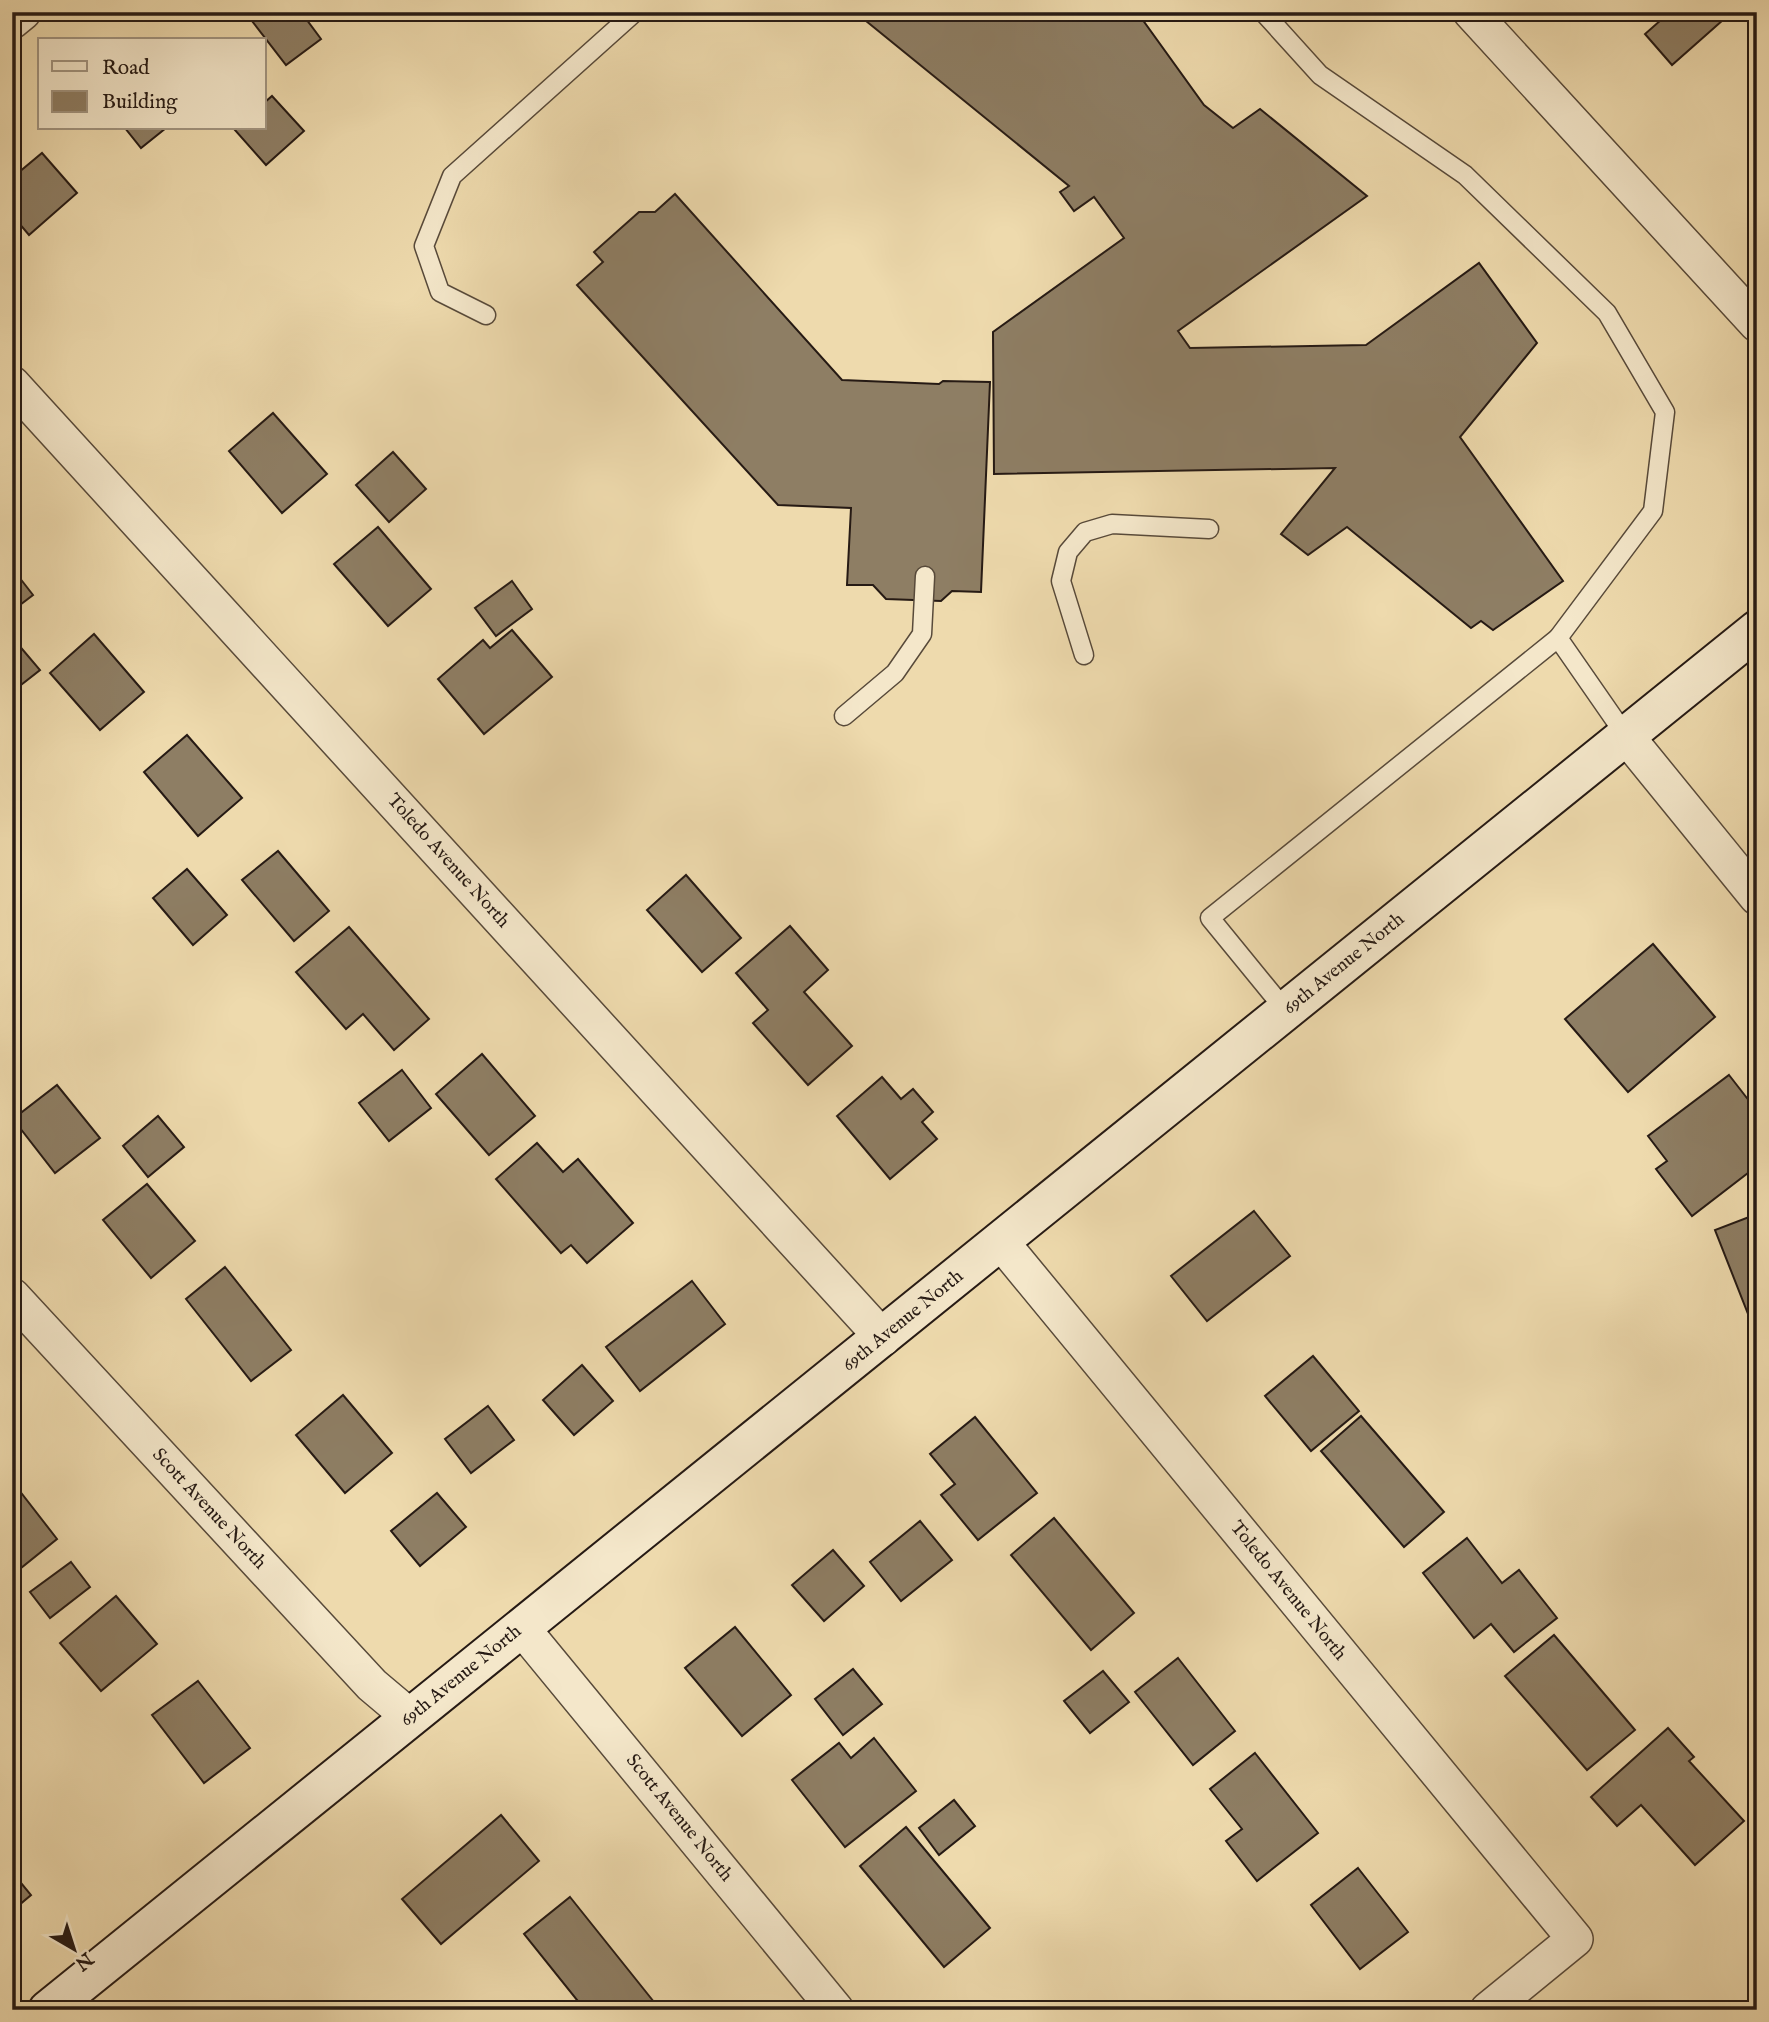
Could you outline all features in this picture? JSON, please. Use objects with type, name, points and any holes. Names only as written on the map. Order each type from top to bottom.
[{"type":"street","points":[[12,21],[23,12]]},
{"type":"street","points":[[1471,12],[1757,324]]},
{"type":"street","name":"Toledo Avenue North","points":[[12,384],[883,1338]]},
{"type":"street","name":"69th Avenue North","points":[[48,2010],[1757,630]]},
{"type":"street","points":[[1626,736],[1757,897]]},
{"type":"street","name":"Toledo Avenue North","points":[[1001,1242],[1575,1939],[1488,2010]]},
{"type":"street","name":"Scott Avenue North","points":[[12,1296],[372,1685],[410,1717]]},
{"type":"street","name":"Scott Avenue North","points":[[521,1627],[836,2010]]},
{"type":"lane","points":[[486,315],[440,292],[424,246],[452,176],[635,12]]},
{"type":"lane","points":[[1263,12],[1320,75],[1465,175],[1607,313],[1665,412],[1653,511],[1558,638],[1210,918],[1286,1011]]},
{"type":"lane","points":[[1084,655],[1061,581],[1068,552],[1085,532],[1112,524],[1209,529]]},
{"type":"lane","points":[[844,716],[895,673],[922,634],[925,576]]},
{"type":"lane","points":[[1558,638],[1626,736]]},
{"type":"building","points":[[245,12],[308,12],[304,16],[321,39],[286,65]]},
{"type":"building","points":[[855,12],[1137,12],[1204,105],[1233,128],[1260,109],[1367,196],[1178,331],[1190,348],[1366,345],[1479,263],[1537,343],[1460,437],[1563,581],[1493,630],[1481,621],[1471,628],[1347,527],[1308,555],[1281,534],[1335,468],[994,474],[993,332],[1124,238],[1094,197],[1074,211],[1060,192],[1069,186]]},
{"type":"building","points":[[1670,12],[1732,12],[1672,65],[1645,34]]},
{"type":"building","points":[[272,96],[304,131],[266,165],[235,130],[266,130],[266,101]]},
{"type":"building","points":[[127,130],[164,130],[141,148]]},
{"type":"building","points":[[42,153],[77,193],[29,235],[12,215],[12,178]]},
{"type":"building","points":[[675,194],[842,380],[939,384],[943,381],[990,382],[981,592],[952,591],[941,601],[886,599],[873,585],[847,585],[851,508],[778,505],[577,285],[603,262],[594,252],[639,212],[655,212]]},
{"type":"building","points":[[273,413],[327,474],[282,513],[229,451]]},
{"type":"building","points":[[393,452],[426,489],[389,522],[356,485]]},
{"type":"building","points":[[378,527],[431,589],[388,626],[334,564]]},
{"type":"building","points":[[12,568],[33,595],[12,611]]},
{"type":"building","points":[[512,581],[532,609],[496,636],[475,608]]},
{"type":"building","points":[[512,630],[552,677],[484,734],[438,679],[483,640],[490,648]]},
{"type":"building","points":[[94,634],[144,692],[100,730],[50,673]]},
{"type":"building","points":[[17,643],[40,670],[12,692],[12,647]]},
{"type":"building","points":[[187,735],[242,798],[198,836],[144,772]]},
{"type":"building","points":[[278,851],[329,911],[294,941],[242,880]]},
{"type":"building","points":[[187,869],[227,915],[193,945],[153,898]]},
{"type":"building","points":[[686,875],[741,938],[702,972],[647,910]]},
{"type":"building","points":[[790,926],[828,970],[804,992],[852,1046],[808,1085],[753,1023],[768,1010],[736,973]]},
{"type":"building","points":[[349,927],[429,1019],[394,1050],[363,1014],[346,1029],[296,972]]},
{"type":"building","points":[[1653,944],[1715,1017],[1628,1092],[1565,1019]]},
{"type":"building","points":[[482,1054],[535,1116],[489,1155],[436,1094]]},
{"type":"building","points":[[402,1070],[431,1108],[389,1141],[359,1103]]},
{"type":"building","points":[[1729,1075],[1757,1111],[1757,1166],[1692,1216],[1656,1169],[1667,1161],[1648,1136]]},
{"type":"building","points":[[882,1077],[901,1099],[913,1089],[933,1112],[922,1122],[937,1139],[890,1179],[837,1116]]},
{"type":"building","points":[[57,1085],[100,1138],[55,1173],[13,1119]]},
{"type":"building","points":[[158,1116],[184,1147],[148,1177],[123,1146]]},
{"type":"building","points":[[537,1143],[563,1172],[578,1159],[633,1223],[587,1263],[571,1245],[561,1253],[496,1179]]},
{"type":"building","points":[[147,1184],[195,1241],[151,1278],[103,1220]]},
{"type":"building","points":[[1254,1211],[1290,1256],[1207,1321],[1171,1276]]},
{"type":"building","points":[[1757,1214],[1757,1316],[1750,1319],[1715,1230]]},
{"type":"building","points":[[225,1267],[291,1350],[251,1381],[186,1299]]},
{"type":"building","points":[[692,1281],[725,1324],[640,1391],[606,1347]]},
{"type":"building","points":[[1313,1356],[1359,1411],[1311,1451],[1265,1396]]},
{"type":"building","points":[[582,1365],[613,1401],[574,1435],[543,1400]]},
{"type":"building","points":[[343,1395],[392,1453],[345,1493],[296,1435]]},
{"type":"building","points":[[488,1406],[514,1440],[471,1473],[445,1439]]},
{"type":"building","points":[[1361,1416],[1444,1512],[1404,1547],[1321,1451]]},
{"type":"building","points":[[975,1417],[1037,1493],[978,1540],[941,1495],[955,1484],[930,1454]]},
{"type":"building","points":[[12,1481],[57,1539],[16,1572],[12,1567]]},
{"type":"building","points":[[437,1493],[466,1527],[420,1566],[391,1531]]},
{"type":"building","points":[[1054,1518],[1134,1613],[1091,1650],[1011,1555]]},
{"type":"building","points":[[920,1521],[952,1560],[901,1601],[870,1562]]},
{"type":"building","points":[[1467,1538],[1502,1583],[1519,1570],[1557,1618],[1514,1652],[1491,1624],[1474,1638],[1423,1573]]},
{"type":"building","points":[[833,1550],[864,1586],[824,1621],[792,1585]]},
{"type":"building","points":[[71,1562],[90,1587],[50,1618],[30,1592]]},
{"type":"building","points":[[116,1596],[157,1644],[101,1691],[60,1643]]},
{"type":"building","points":[[735,1627],[791,1695],[742,1736],[685,1668]]},
{"type":"building","points":[[1554,1635],[1635,1730],[1587,1770],[1505,1676]]},
{"type":"building","points":[[1178,1658],[1235,1731],[1193,1765],[1135,1692]]},
{"type":"building","points":[[853,1669],[882,1704],[843,1735],[815,1699]]},
{"type":"building","points":[[1103,1671],[1129,1702],[1090,1733],[1064,1701]]},
{"type":"building","points":[[198,1681],[250,1748],[204,1783],[152,1715]]},
{"type":"building","points":[[1668,1728],[1694,1757],[1689,1761],[1744,1821],[1695,1865],[1641,1805],[1617,1826],[1591,1797]]},
{"type":"building","points":[[874,1738],[916,1791],[845,1847],[792,1780],[839,1743],[851,1758]]},
{"type":"building","points":[[1255,1753],[1318,1833],[1257,1881],[1226,1841],[1242,1829],[1210,1789]]},
{"type":"building","points":[[954,1800],[975,1826],[939,1855],[919,1828]]},
{"type":"building","points":[[501,1815],[539,1861],[441,1944],[402,1899]]},
{"type":"building","points":[[906,1827],[990,1928],[944,1967],[860,1866]]},
{"type":"building","points":[[1358,1868],[1408,1932],[1360,1969],[1311,1905]]},
{"type":"building","points":[[12,1872],[31,1895],[12,1911]]},
{"type":"building","points":[[570,1897],[654,2002],[644,2010],[585,2010],[524,1934]]}]
